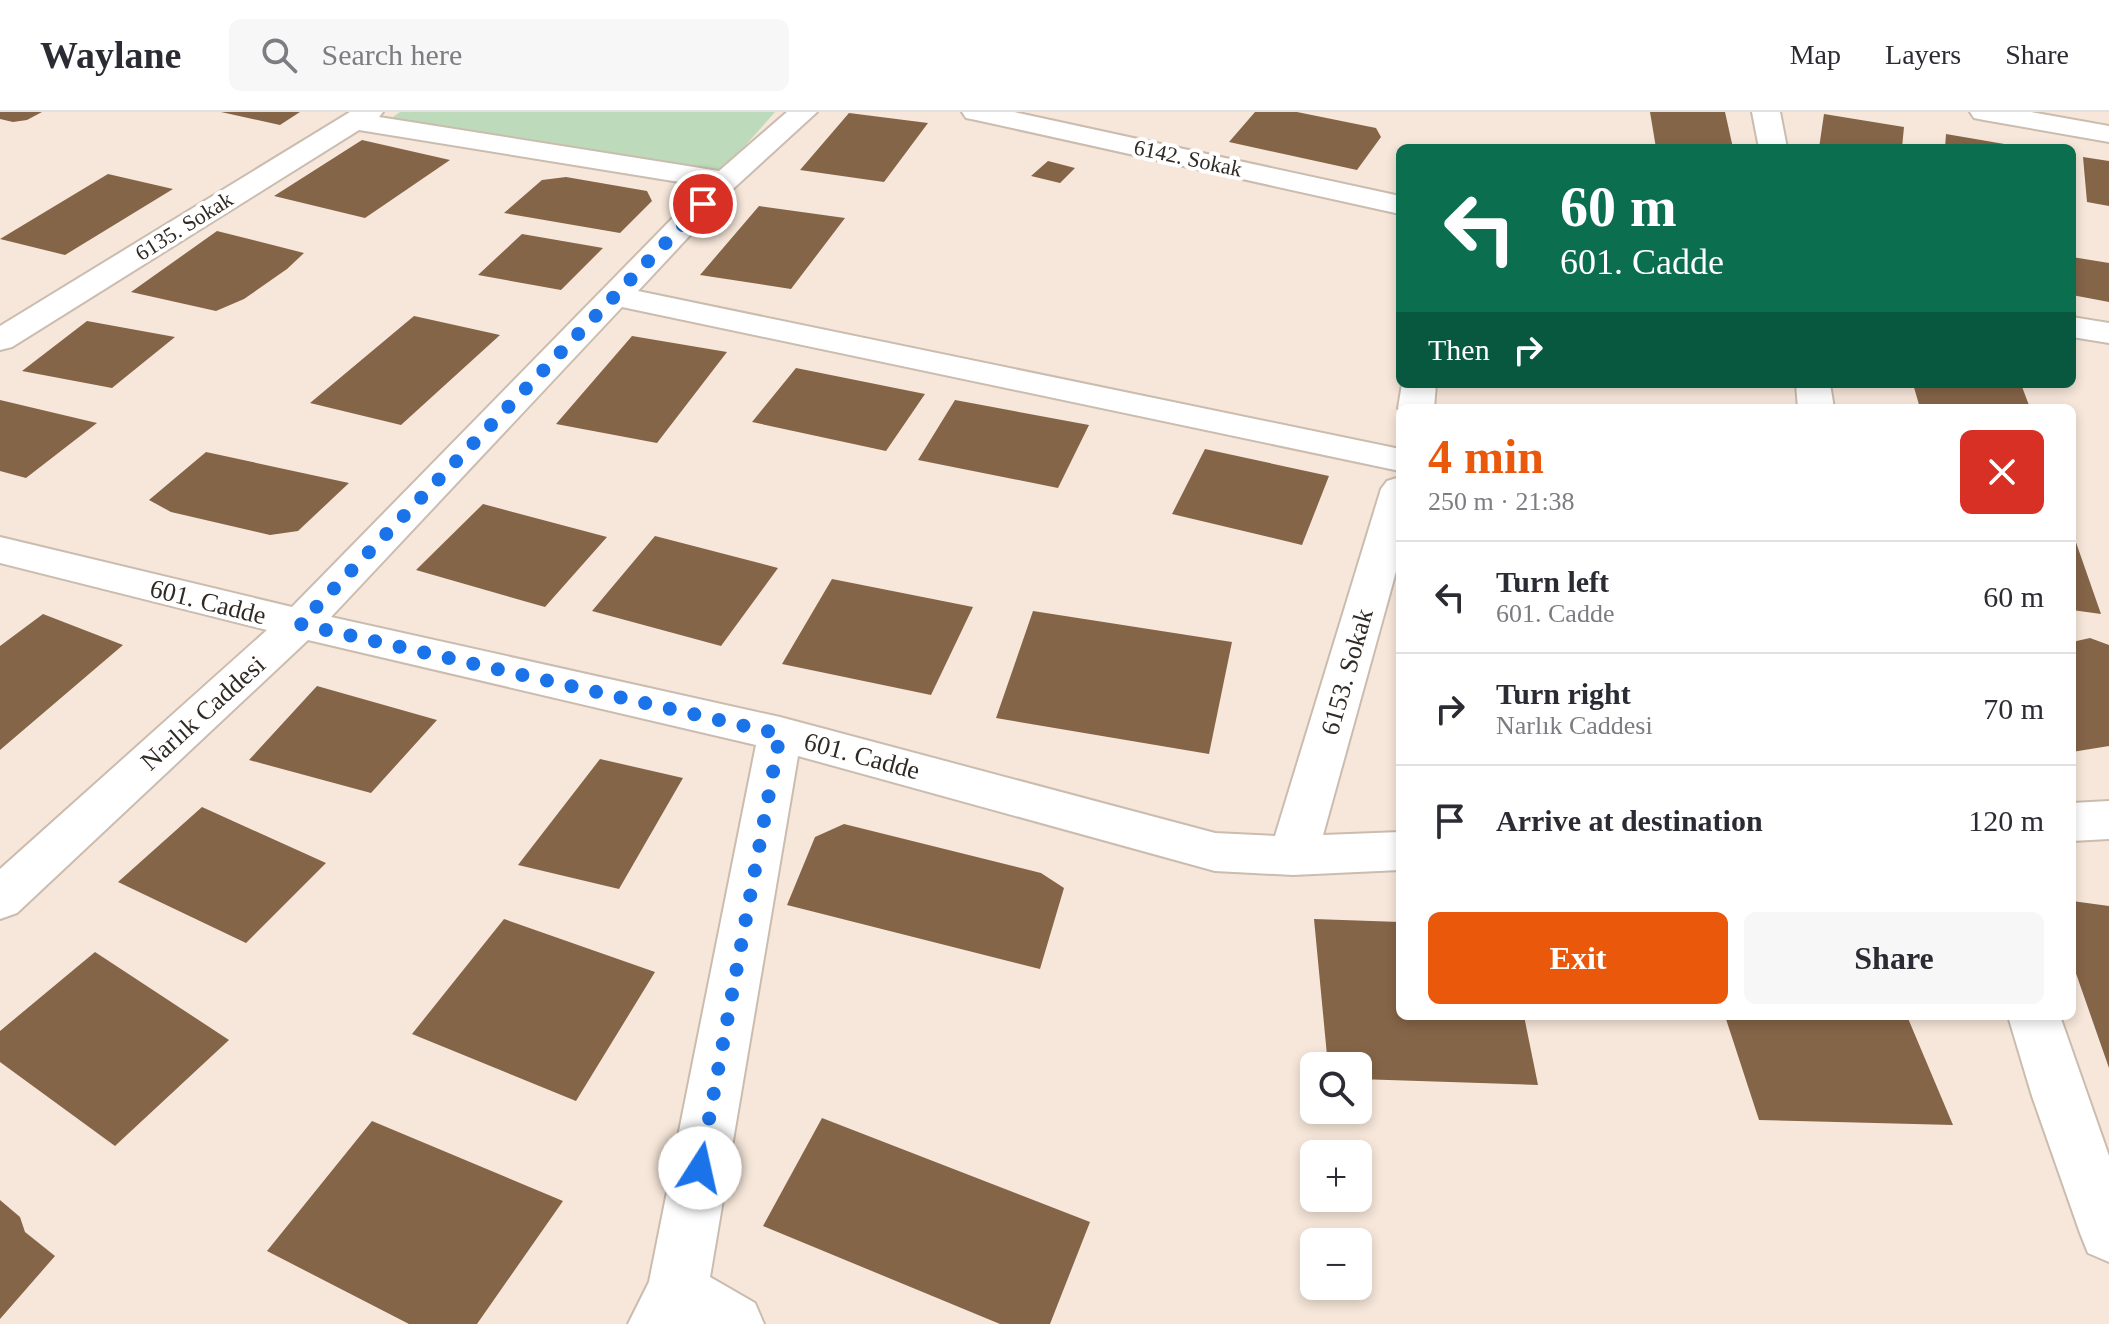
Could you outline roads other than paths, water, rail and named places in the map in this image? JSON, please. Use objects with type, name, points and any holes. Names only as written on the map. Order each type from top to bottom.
[{"type":"street","name":"Narlık Caddesi","points":[[0,899],[300,624],[725,181],[803,112]]},
{"type":"street","name":"6142. Sokak","points":[[976,112],[1396,204]]},
{"type":"street","points":[[1766,112],[1772,144]]},
{"type":"street","points":[[1984,112],[2109,134]]},
{"type":"street","points":[[361,116],[725,181]]},
{"type":"street","name":"6135. Sokak","points":[[0,340],[361,116]]},
{"type":"street","points":[[616,296],[1396,459]]},
{"type":"street","points":[[2076,328],[2109,333]]},
{"type":"street","name":"6153. Sokak","points":[[1293,856],[1396,503]]},
{"type":"street","name":"601. Cadde","points":[[0,550],[300,624],[780,734],[1215,852],[1293,856],[1396,851]]},
{"type":"street","points":[[734,1324],[668,1308],[780,734]]},
{"type":"street","points":[[2076,822],[2109,820]]},
{"type":"street","points":[[2035,1020],[2059,1096],[2109,1233]]}]
